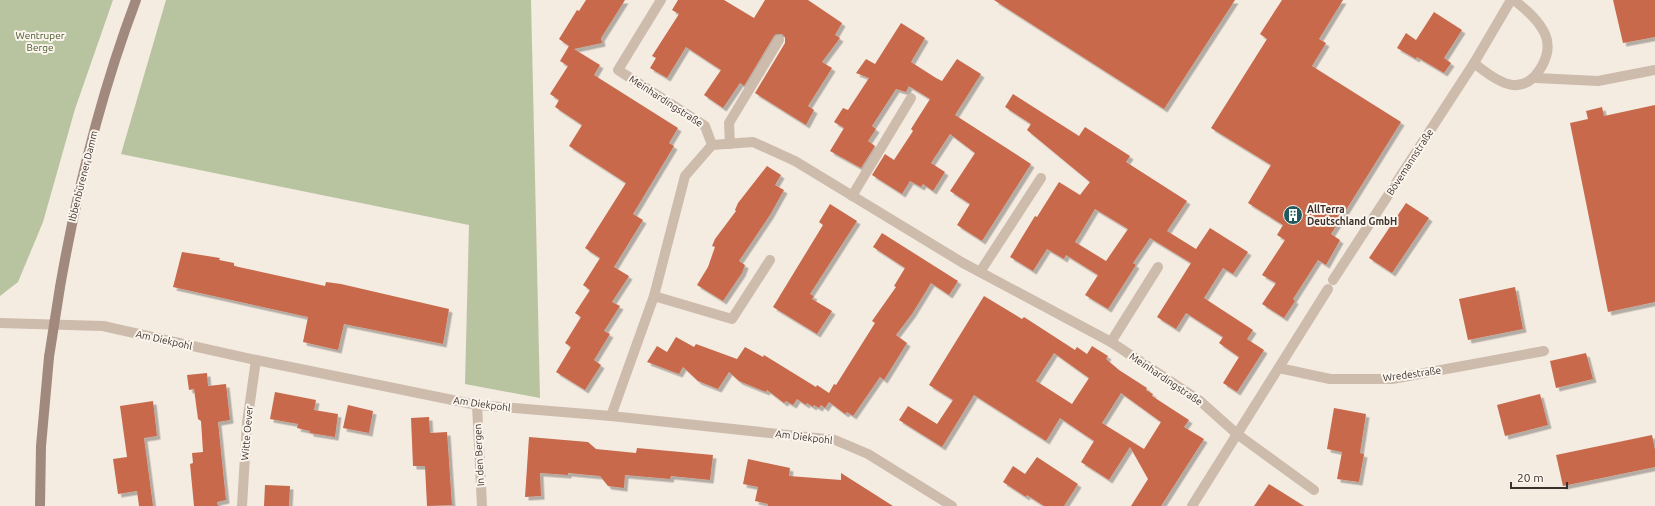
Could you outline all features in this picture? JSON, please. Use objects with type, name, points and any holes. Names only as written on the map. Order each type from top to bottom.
[{"type":"main road","name":"Ibbenbürener Damm","points":[[40,506],[41,446],[49,357],[72,217],[88,149],[116,54],[136,0]]},
{"type":"street","name":"Meinhardingstraße","points":[[661,0],[618,70],[705,126],[712,145],[753,142],[794,161],[980,272],[1111,342],[1200,401],[1237,434]]},
{"type":"street","name":"Bövemannstraße","points":[[1279,368],[1331,284],[1474,63],[1512,0],[1528,11],[1545,32],[1548,44],[1547,57],[1536,78]]},
{"type":"street","points":[[730,144],[729,123],[779,40]]},
{"type":"street","points":[[1474,63],[1500,82],[1514,86],[1526,83],[1536,78],[1598,81],[1655,70]]},
{"type":"street","points":[[852,196],[911,98]]},
{"type":"street","points":[[610,416],[654,296],[685,176],[712,145]]},
{"type":"street","points":[[980,272],[1041,178]]},
{"type":"street","points":[[654,296],[732,319],[770,260]]},
{"type":"street","points":[[1111,342],[1158,267]]},
{"type":"street","name":"Am Diekpohl","points":[[0,323],[103,326],[256,360],[477,405],[610,416],[835,440],[868,454],[936,502],[952,506]]},
{"type":"street","name":"Wredestraße","points":[[1279,368],[1330,379],[1392,379],[1544,351]]},
{"type":"street","name":"Witte Oever","points":[[242,506],[247,423],[256,360]]},
{"type":"street","points":[[1192,506],[1279,368]]},
{"type":"street","name":"In den Bergen","points":[[477,405],[482,506]]},
{"type":"street","points":[[1237,434],[1314,490]]},
{"type":"green space","name":"Wentruper Berge","points":[[0,0],[113,0],[75,109],[43,222],[18,282],[0,296]]},
{"type":"green space","points":[[166,0],[531,0],[540,398],[465,384],[469,225],[121,154]]},
{"type":"building","points":[[586,0],[625,0],[601,38],[602,43],[574,49],[600,65],[594,75],[678,128],[669,143],[674,146],[633,214],[643,220],[614,267],[629,276],[612,302],[620,306],[604,331],[610,334],[594,360],[601,365],[585,390],[556,372],[571,347],[565,343],[581,317],[575,313],[590,290],[583,285],[600,258],[585,248],[626,183],[569,146],[582,125],[555,107],[559,100],[550,94],[568,66],[560,61],[569,46],[559,39],[577,10],[579,11]]},
{"type":"building","points":[[678,0],[724,0],[754,18],[765,0],[808,0],[842,23],[835,35],[840,38],[822,62],[832,68],[808,106],[814,110],[806,125],[755,93],[785,43],[785,37],[782,34],[776,34],[774,36],[744,86],[740,83],[723,108],[704,95],[721,70],[686,47],[667,78],[650,68],[656,58],[652,56],[679,14],[672,10]]},
{"type":"building","points":[[994,0],[1235,0],[1164,109]]},
{"type":"building","points":[[1282,0],[1343,0],[1319,39],[1326,43],[1312,66],[1401,122],[1331,234],[1340,240],[1326,265],[1318,260],[1293,299],[1295,301],[1284,318],[1262,304],[1276,283],[1262,275],[1285,240],[1277,235],[1283,225],[1248,203],[1271,165],[1211,128],[1267,39],[1260,34]]},
{"type":"building","points":[[1613,0],[1655,0],[1655,37],[1623,43]]},
{"type":"building","points":[[1434,12],[1462,30],[1444,58],[1451,63],[1444,73],[1417,57],[1416,59],[1397,48],[1406,33],[1416,40]]},
{"type":"building","points":[[901,23],[925,38],[911,62],[936,78],[942,81],[957,59],[981,74],[955,115],[1031,164],[982,241],[957,225],[970,204],[950,191],[975,153],[950,134],[931,163],[945,172],[933,191],[923,184],[921,187],[910,181],[902,194],[872,175],[885,154],[894,160],[913,131],[911,129],[930,99],[909,86],[906,92],[896,89],[872,126],[876,129],[868,141],[875,146],[861,168],[830,151],[844,128],[834,122],[843,108],[848,110],[869,78],[856,73],[866,59],[875,64]]},
{"type":"building","points":[[1013,94],[1079,136],[1085,127],[1130,156],[1126,162],[1187,201],[1167,231],[1196,249],[1210,228],[1248,252],[1233,274],[1223,268],[1204,298],[1253,330],[1247,339],[1264,350],[1237,392],[1223,383],[1239,357],[1219,343],[1223,337],[1186,313],[1176,329],[1157,317],[1191,263],[1150,238],[1133,263],[1136,265],[1108,309],[1085,295],[1098,275],[1066,255],[1064,259],[1047,249],[1033,271],[1010,257],[1035,216],[1037,217],[1059,182],[1080,195],[1090,182],[1027,130],[1031,124],[1005,107]],"holes":[[[1095,209],[1128,229],[1106,261],[1075,242]]]},
{"type":"building","points":[[1655,105],[1655,302],[1608,312],[1570,123],[1588,119],[1586,111],[1602,107],[1604,116]]},
{"type":"building","points":[[767,166],[781,175],[775,185],[784,190],[770,215],[739,261],[745,265],[742,273],[723,301],[697,285],[708,267],[715,247],[712,246],[715,239],[736,211],[735,210],[738,203]]},
{"type":"building","points":[[1406,203],[1429,218],[1392,273],[1369,258]]},
{"type":"building","points":[[830,204],[857,221],[810,294],[814,296],[812,299],[832,311],[817,334],[773,307],[823,225],[819,222]]},
{"type":"building","points":[[882,233],[958,281],[949,295],[931,283],[912,314],[896,335],[907,343],[884,380],[880,377],[853,416],[847,412],[845,414],[829,402],[825,408],[821,405],[819,408],[814,405],[813,407],[807,403],[806,405],[797,399],[793,405],[786,401],[784,403],[767,390],[766,392],[739,381],[729,372],[718,389],[698,381],[683,367],[679,374],[647,362],[657,346],[667,352],[676,337],[694,347],[696,344],[737,359],[745,347],[763,357],[764,355],[816,387],[817,385],[829,393],[834,384],[836,385],[875,323],[872,321],[896,287],[894,286],[905,268],[873,247]]},
{"type":"building","points":[[182,252],[220,258],[219,260],[234,263],[234,266],[325,286],[326,282],[341,284],[449,309],[443,344],[344,324],[338,350],[303,342],[308,317],[173,287]]},
{"type":"building","points":[[1515,287],[1523,329],[1468,340],[1459,299]]},
{"type":"building","points":[[984,296],[1022,319],[1024,317],[1075,350],[1077,347],[1087,354],[1092,346],[1108,356],[1106,359],[1119,370],[1147,388],[1146,390],[1153,394],[1152,396],[1189,420],[1184,427],[1204,439],[1161,506],[1131,506],[1148,479],[1130,447],[1109,480],[1081,462],[1094,441],[1060,418],[1046,441],[974,395],[942,447],[899,420],[908,406],[937,424],[953,400],[929,385]],"holes":[[[1054,353],[1089,378],[1072,404],[1036,381]],[[1121,393],[1161,422],[1144,449],[1102,423]]]},
{"type":"building","points":[[1586,353],[1593,379],[1556,388],[1550,361]]},
{"type":"building","points":[[207,373],[208,386],[226,384],[230,420],[218,422],[226,500],[217,502],[218,506],[194,506],[190,464],[193,463],[192,453],[203,452],[201,421],[198,419],[194,389],[189,390],[187,375]]},
{"type":"building","points":[[275,392],[316,400],[314,410],[338,414],[335,437],[310,433],[310,431],[297,428],[298,424],[270,419]]},
{"type":"building","points":[[1540,394],[1548,425],[1505,436],[1497,405]]},
{"type":"building","points":[[153,401],[157,436],[144,438],[153,506],[139,506],[137,491],[118,494],[113,459],[127,457],[120,406]]},
{"type":"building","points":[[348,405],[373,411],[369,433],[343,428]]},
{"type":"building","points":[[1334,408],[1366,414],[1360,453],[1364,454],[1359,482],[1337,479],[1342,452],[1327,449]]},
{"type":"building","points":[[429,417],[430,433],[447,432],[452,505],[427,506],[425,466],[413,466],[411,418]]},
{"type":"building","points":[[1652,435],[1655,450],[1655,467],[1563,486],[1556,455]]},
{"type":"building","points":[[529,437],[588,442],[596,449],[636,453],[637,448],[713,455],[710,480],[671,476],[670,479],[625,475],[624,488],[608,486],[600,476],[568,473],[568,475],[540,473],[541,496],[525,497]]},
{"type":"building","points":[[1037,457],[1078,484],[1064,506],[1044,506],[1027,495],[1026,497],[1003,482],[1013,466],[1025,474]]},
{"type":"building","points":[[748,459],[790,468],[789,476],[841,480],[841,473],[893,506],[768,506],[768,504],[755,501],[758,487],[743,484]]},
{"type":"building","points":[[1269,484],[1304,506],[1254,506]]},
{"type":"building","points":[[265,485],[290,486],[289,506],[264,506]]},
{"type":"place","name":"AllTerra Deutschland GmbH","points":[[1293,215]]}]
